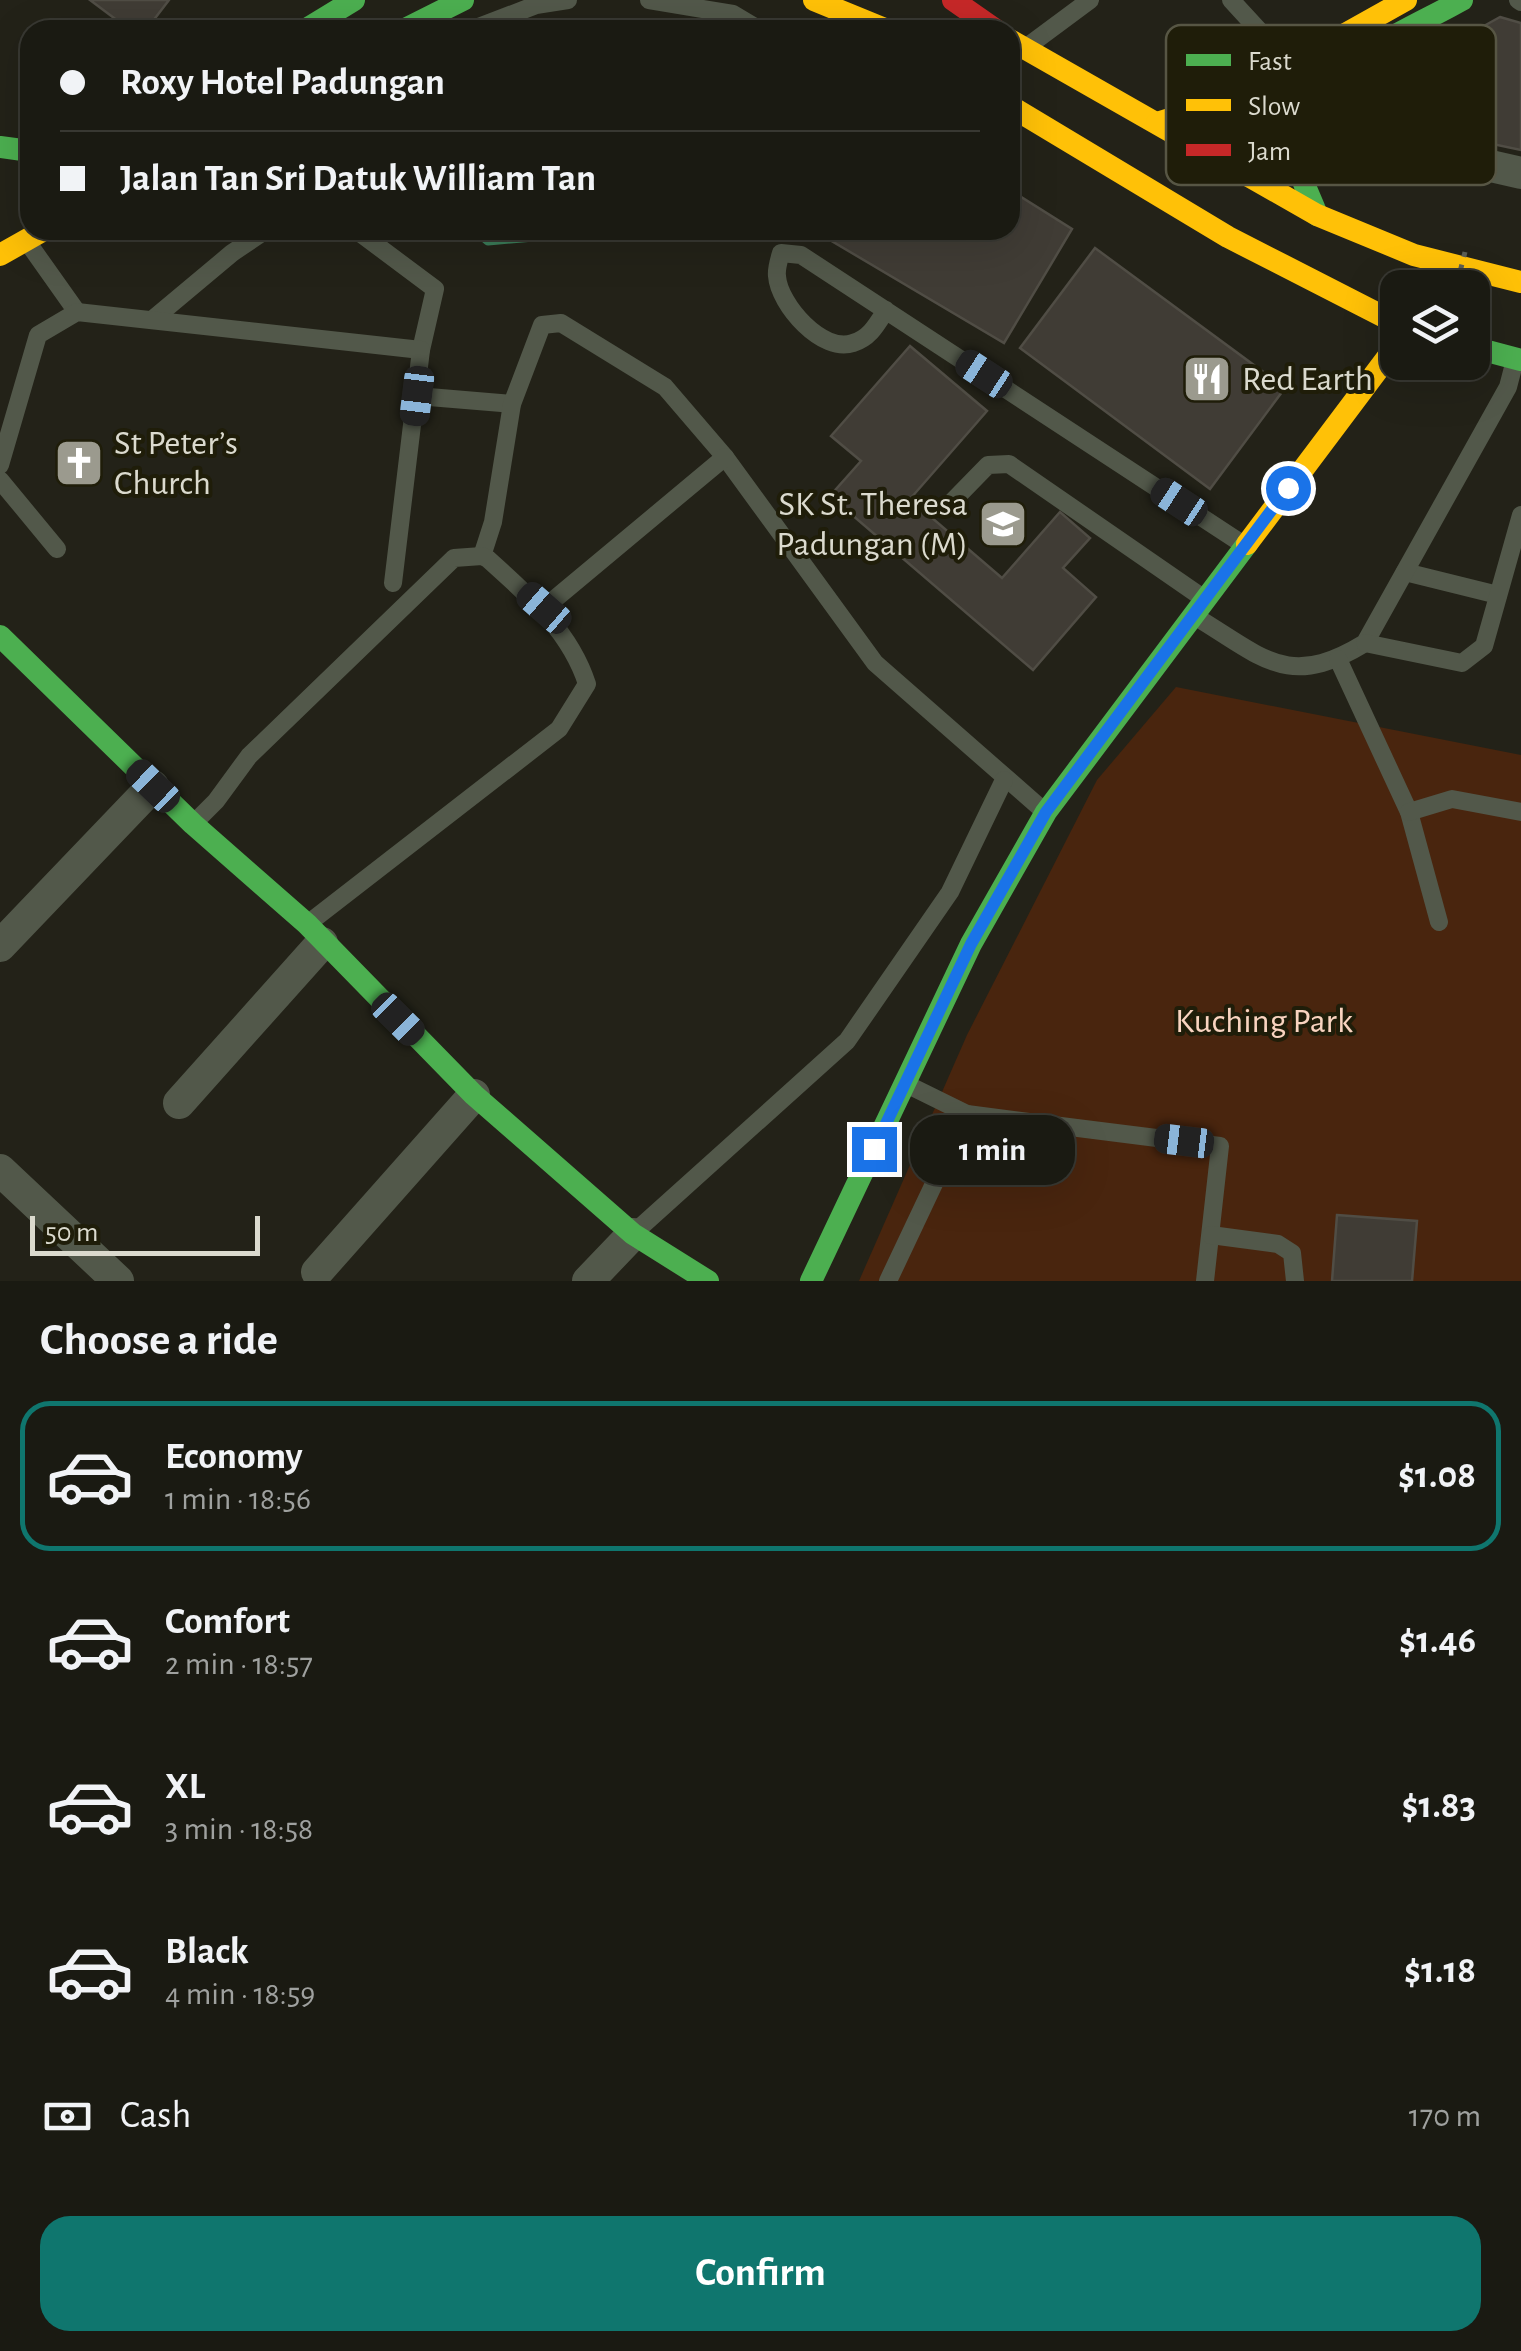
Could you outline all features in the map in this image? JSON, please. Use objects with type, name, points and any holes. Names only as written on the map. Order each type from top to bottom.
[{"type":"street","points":[[423,20],[463,0]]},
{"type":"street","points":[[814,0],[831,20]]},
{"type":"street","points":[[861,0],[880,20]]},
{"type":"street","points":[[953,0],[982,20]]},
{"type":"street","points":[[1345,25],[1406,0]]},
{"type":"street","points":[[1419,25],[1462,0]]},
{"type":"street","points":[[320,20],[346,2]]},
{"type":"street","points":[[1020,47],[1166,128]]},
{"type":"street","points":[[1020,112],[1228,237],[1380,315]]},
{"type":"street","points":[[1158,123],[1166,120]]},
{"type":"street","points":[[1496,167],[1521,173]]},
{"type":"street","points":[[1265,185],[1317,215],[1414,255],[1521,282]]},
{"type":"street","points":[[1305,185],[1317,215]]},
{"type":"street","points":[[0,254],[26,240]]},
{"type":"street","points":[[1490,352],[1518,359]]},
{"type":"street","points":[[811,1281],[971,944],[1046,812],[1380,367]]},
{"type":"street","points":[[0,636],[193,824],[314,934],[474,1095],[634,1234],[708,1281]]},
{"type":"street","points":[[0,946],[153,786]]},
{"type":"street","points":[[179,1102],[314,934]]},
{"type":"street","points":[[317,1272],[474,1095]]},
{"type":"street","points":[[0,1170],[118,1281]]},
{"type":"street","points":[[588,1281],[634,1234]]},
{"type":"lane","points":[[496,20],[536,4],[568,0]]},
{"type":"lane","points":[[649,0],[733,14],[743,20]]},
{"type":"lane","points":[[1020,43],[1090,0]]},
{"type":"lane","points":[[1231,0],[1254,25]]},
{"type":"lane","points":[[38,240],[77,312]]},
{"type":"lane","points":[[152,320],[251,240]]},
{"type":"lane","points":[[369,240],[435,289],[421,350],[393,583]]},
{"type":"lane","points":[[886,310],[871,334],[851,345],[828,343],[796,314],[776,280],[781,253],[802,255],[886,310],[1244,545]]},
{"type":"lane","points":[[0,465],[38,335],[77,312],[421,350]]},
{"type":"lane","points":[[482,556],[493,522],[512,404],[542,325],[561,322],[665,387],[725,458],[875,663],[1004,780],[1046,812]]},
{"type":"lane","points":[[948,508],[988,465],[1009,464],[1274,664],[1307,669],[1338,660],[1365,643],[1508,387],[1518,359]]},
{"type":"lane","points":[[417,396],[512,404]]},
{"type":"lane","points":[[544,608],[725,458]]},
{"type":"lane","points":[[0,480],[57,549]]},
{"type":"lane","points":[[1365,643],[1462,663],[1484,646],[1521,515]]},
{"type":"lane","points":[[193,824],[216,801],[249,756],[454,558],[482,556],[544,608],[582,667],[587,684],[580,702],[559,728],[314,934]]},
{"type":"lane","points":[[1405,572],[1498,594]]},
{"type":"lane","points":[[1338,660],[1409,812],[1439,922]]},
{"type":"lane","points":[[634,1234],[848,1041],[950,892],[1004,780]]},
{"type":"lane","points":[[1409,812],[1452,799],[1521,812]]},
{"type":"lane","points":[[905,1083],[968,1114],[1220,1146],[1206,1281]]},
{"type":"lane","points":[[888,1281],[968,1114]]},
{"type":"lane","points":[[1210,1235],[1278,1244],[1292,1253],[1295,1281]]},
{"type":"path","points":[[1460,270],[1465,252]]},
{"type":"green space","name":"Kuching Park","points":[[1176,687],[1521,755],[1521,1281],[859,1281],[967,1035],[1097,780]]},
{"type":"building","points":[[90,0],[169,0],[154,20],[117,20]]},
{"type":"building","points":[[1500,17],[1521,23],[1521,150],[1496,145],[1496,25],[1486,25]]},
{"type":"building","points":[[1020,196],[1072,229],[1004,343],[830,240],[1020,240]]},
{"type":"building","points":[[1095,248],[1285,388],[1210,489],[1020,348]]},
{"type":"building","points":[[910,346],[987,411],[910,499],[1002,578],[1060,512],[1090,538],[1063,568],[1096,597],[1033,670],[830,496],[861,461],[831,436]]},
{"type":"building","points":[[1337,1215],[1417,1221],[1412,1281],[1332,1281]]},
{"type":"waterway","points":[[487,240],[500,240]]},
{"type":"traffic: fast","points":[[321,20],[354,0]]},
{"type":"traffic: fast","points":[[423,20],[463,0]]},
{"type":"traffic: fast","points":[[1415,25],[1462,0]]},
{"type":"traffic: fast","points":[[0,147],[20,150]]},
{"type":"traffic: fast","points":[[1305,185],[1317,215]]},
{"type":"traffic: fast","points":[[1490,352],[1521,360]]},
{"type":"traffic: fast","points":[[811,1281],[971,944],[1046,812],[1247,544]]},
{"type":"traffic: fast","points":[[0,636],[193,824],[307,924],[474,1095],[633,1234],[708,1281]]},
{"type":"traffic: slow","points":[[814,0],[863,20]]},
{"type":"traffic: slow","points":[[1361,25],[1406,0]]},
{"type":"traffic: slow","points":[[1020,46],[1166,129]]},
{"type":"traffic: slow","points":[[1020,112],[1228,237],[1380,315]]},
{"type":"traffic: slow","points":[[1157,123],[1166,120]]},
{"type":"traffic: slow","points":[[1264,185],[1317,215],[1414,255],[1521,282]]},
{"type":"traffic: slow","points":[[0,255],[26,240]]},
{"type":"traffic: slow","points":[[1247,544],[1380,367]]},
{"type":"traffic: jam","points":[[953,0],[982,20]]},
{"type":"place","name":"Red Earth","points":[[1207,379]]},
{"type":"place","name":"St Peter’s Church","points":[[79,463]]},
{"type":"place","name":"SK St. Theresa Padungan (M)","points":[[1003,524]]},
{"type":"route","points":[[874,1149],[971,944],[1046,812],[1288,488]]}]
